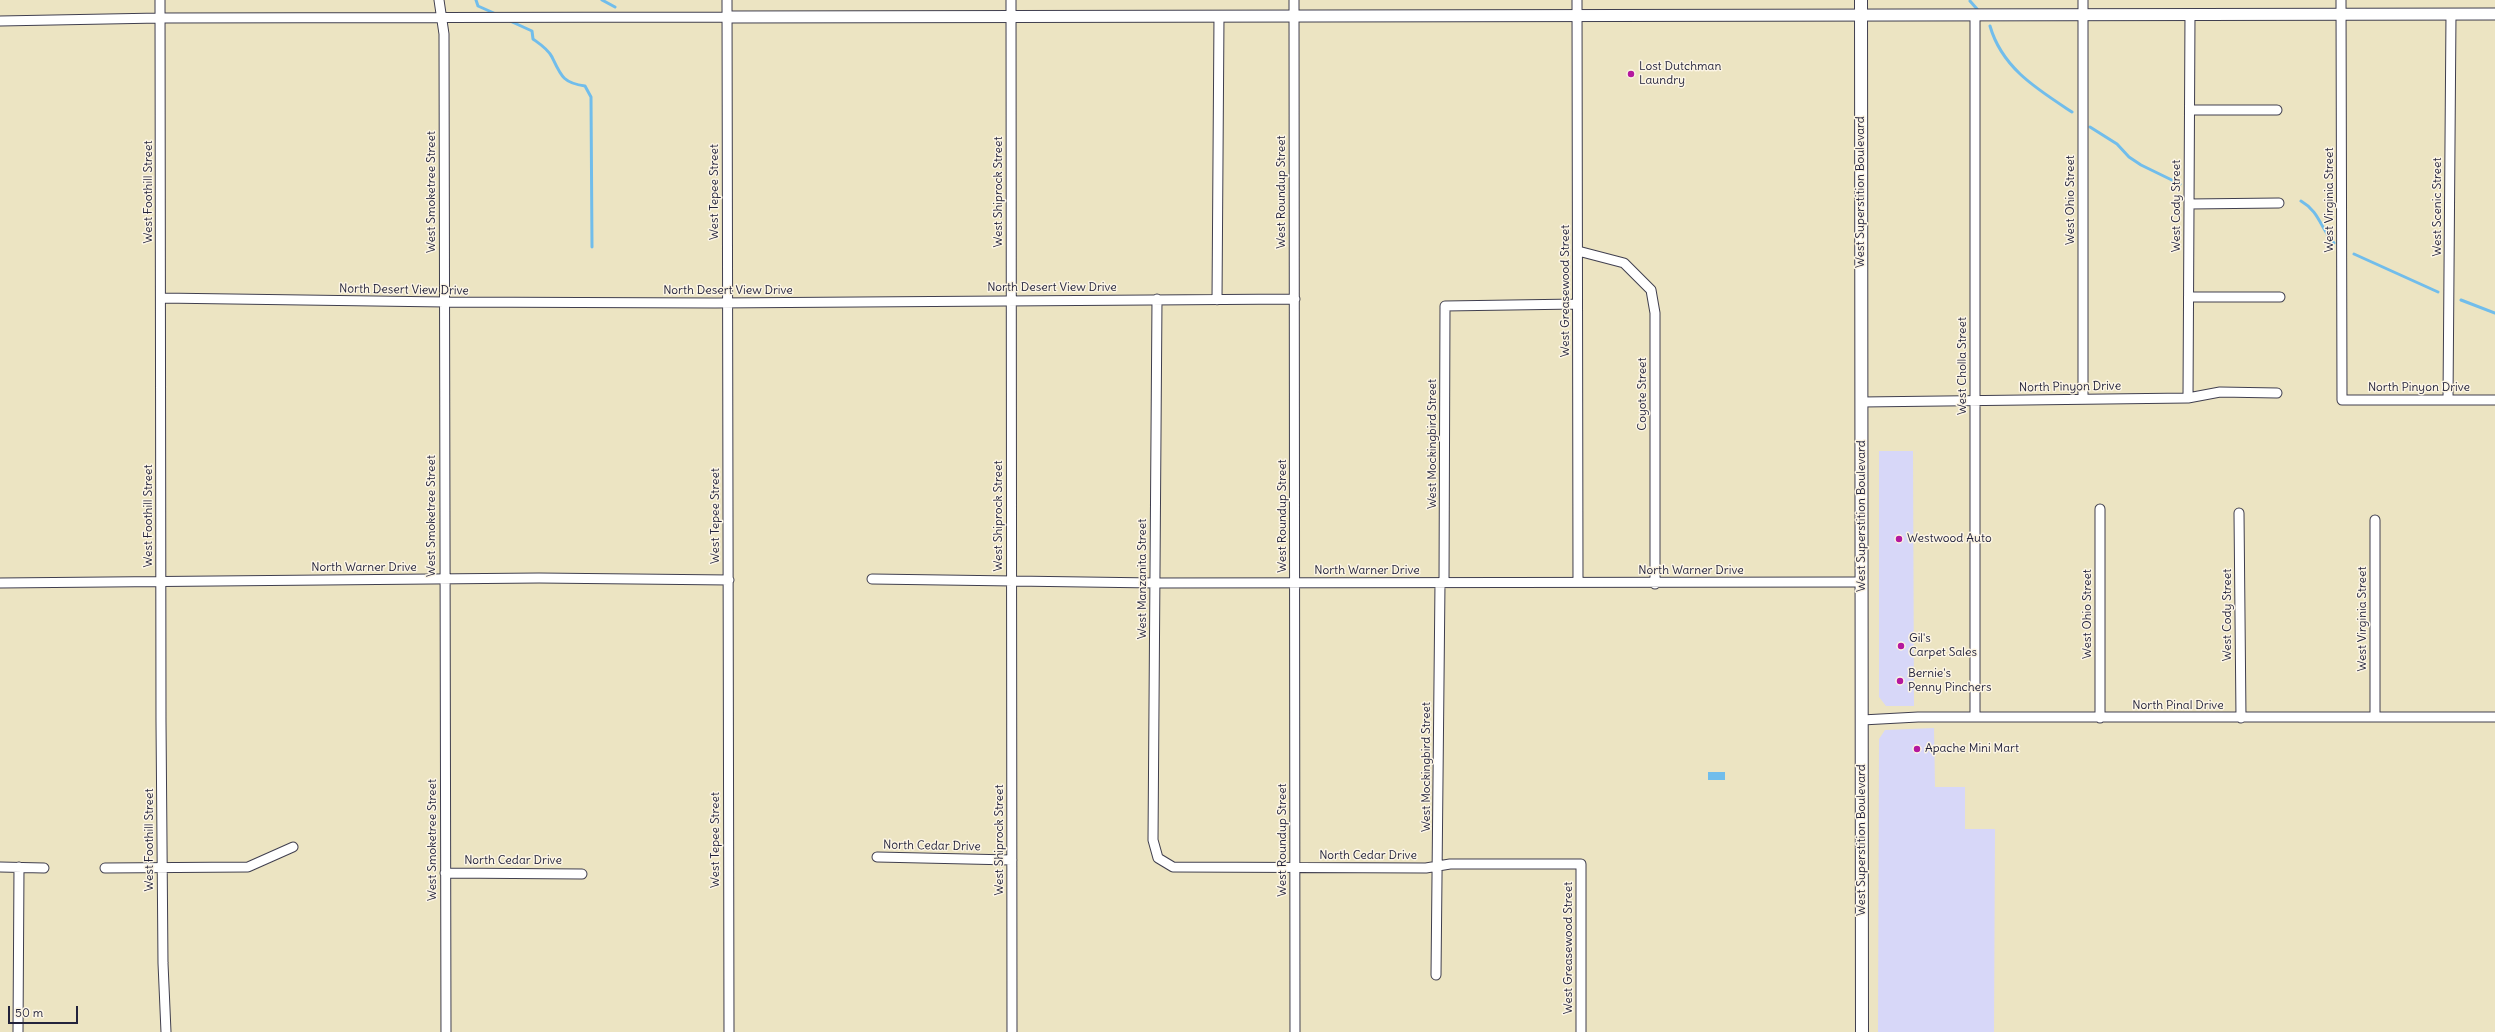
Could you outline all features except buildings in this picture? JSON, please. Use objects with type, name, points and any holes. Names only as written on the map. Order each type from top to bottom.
[{"type":"main road","name":"West Superstition Boulevard","points":[[1861,0],[1862,1032]]},
{"type":"street","name":"West Foothill Street","points":[[160,0],[162,866],[166,1032]]},
{"type":"street","name":"West Smoketree Street","points":[[439,0],[444,34],[446,1032]]},
{"type":"street","name":"West Tepee Street","points":[[726,0],[729,580],[728,1032]]},
{"type":"street","name":"West Shiprock Street","points":[[1011,0],[1010,299],[1012,1032]]},
{"type":"street","name":"West Roundup Street","points":[[1294,0],[1295,1032]]},
{"type":"street","name":"West Greasewood Street","points":[[1577,0],[1578,582]]},
{"type":"street","name":"West Ohio Street","points":[[2083,0],[2083,399]]},
{"type":"street","name":"West Virginia Street","points":[[2342,0],[2342,400]]},
{"type":"street","name":"West Cody Street","points":[[2188,398],[2190,14]]},
{"type":"street","name":"West Scenic Street","points":[[2448,400],[2451,14]]},
{"type":"street","points":[[0,21],[160,18],[441,17],[2495,14]]},
{"type":"street","name":"West Cholla Street","points":[[1975,15],[1976,717]]},
{"type":"street","points":[[1218,300],[1219,16]]},
{"type":"street","points":[[2190,110],[2277,110]]},
{"type":"street","points":[[2190,204],[2278,203]]},
{"type":"street","name":"Coyote Street","points":[[1578,251],[1624,263],[1652,290],[1655,313],[1655,584]]},
{"type":"street","points":[[2189,297],[2280,297]]},
{"type":"street","name":"North Desert View Drive","points":[[161,298],[445,302],[728,303],[1010,299],[1294,299]]},
{"type":"street","name":"West Manzanita Street","points":[[1157,300],[1153,840],[1158,858]]},
{"type":"street","name":"West Mockingbird Street","points":[[1436,975],[1445,306],[1577,304]]},
{"type":"street","name":"North Pinyon Drive","points":[[1862,402],[2188,398],[2220,392],[2277,393]]},
{"type":"street","name":"North Pinyon Drive","points":[[2342,400],[2495,400]]},
{"type":"street","name":"West Ohio Street","points":[[2100,509],[2100,718]]},
{"type":"street","name":"West Cody Street","points":[[2239,513],[2241,718]]},
{"type":"street","name":"West Virginia Street","points":[[2375,520],[2375,717]]},
{"type":"street","name":"North Warner Drive","points":[[0,583],[539,578],[729,580]]},
{"type":"street","name":"North Warner Drive","points":[[872,579],[1011,582],[1295,583],[1578,582],[1655,584],[1862,582]]},
{"type":"street","name":"North Pinal Drive","points":[[1862,720],[1976,717],[2495,717]]},
{"type":"street","points":[[105,868],[162,866],[248,867],[292,847]]},
{"type":"street","name":"North Cedar Drive","points":[[877,857],[1012,860]]},
{"type":"street","name":"North Cedar Drive","points":[[1158,858],[1173,867],[1295,868],[1581,864]]},
{"type":"street","name":"West Greasewood Street","points":[[1581,864],[1581,1032]]},
{"type":"street","points":[[18,867],[18,1032]]},
{"type":"street","points":[[0,868],[44,868]]},
{"type":"street","name":"North Cedar Drive","points":[[445,873],[582,874]]},
{"type":"shaded area","points":[[1879,451],[1913,451],[1914,706],[1886,706],[1879,697]]},
{"type":"shaded area","points":[[1934,728],[1935,787],[1965,787],[1965,829],[1995,829],[1994,1032],[1878,1032],[1879,739],[1885,730]]},
{"type":"water","points":[[1708,772],[1725,772],[1725,780],[1708,780]]},
{"type":"waterway","points":[[476,0],[478,6],[496,14]]},
{"type":"waterway","points":[[602,0],[615,7]]},
{"type":"waterway","points":[[1970,1],[1977,9]]},
{"type":"waterway","points":[[510,21],[532,31],[533,39],[544,47],[552,57],[564,78],[572,83],[585,86],[591,97],[592,247]]},
{"type":"waterway","points":[[1990,26],[2003,54],[2012,66],[2034,86],[2072,112]]},
{"type":"waterway","points":[[2090,127],[2117,144],[2129,157],[2141,165],[2180,184]]},
{"type":"waterway","points":[[2301,201],[2316,215],[2334,243]]},
{"type":"waterway","points":[[2354,254],[2438,292]]},
{"type":"waterway","points":[[2461,300],[2495,313]]},
{"type":"place","name":"Lost Dutchman Laundry","points":[[1631,74]]},
{"type":"place","name":"Westwood Auto","points":[[1899,539]]},
{"type":"place","name":"Gil's Carpet Sales","points":[[1901,646]]},
{"type":"place","name":"Bernie's Penny Pinchers","points":[[1900,681]]},
{"type":"place","name":"Apache Mini Mart","points":[[1917,749]]}]
